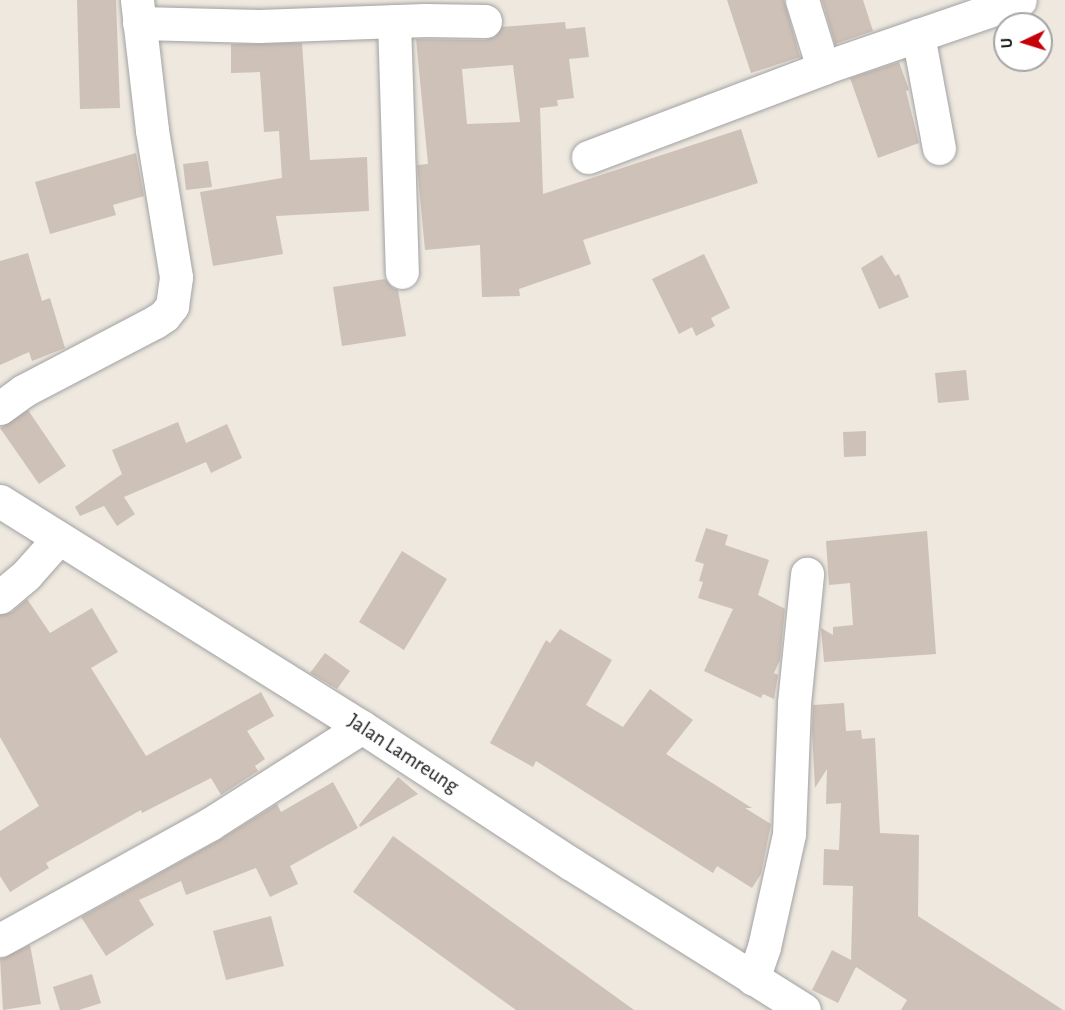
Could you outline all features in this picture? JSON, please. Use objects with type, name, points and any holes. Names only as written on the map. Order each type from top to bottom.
[{"type":"street","points":[[802,0],[823,68]]},
{"type":"street","points":[[588,157],[823,68],[918,35],[947,12],[1020,0]]},
{"type":"street","points":[[0,408],[22,391],[155,322],[172,306],[176,277],[138,12],[339,12],[414,14],[485,21]]},
{"type":"street","points":[[402,272],[414,14]]},
{"type":"street","points":[[918,35],[939,148]]},
{"type":"street","name":"Jalan Lamreung","points":[[0,501],[362,727],[758,992],[804,1010]]},
{"type":"street","points":[[0,597],[27,574],[59,538]]},
{"type":"street","points":[[758,992],[764,947],[789,834],[794,703],[807,574]]},
{"type":"street","points":[[0,940],[210,824],[362,727]]},
{"type":"building","points":[[77,0],[116,0],[120,108],[80,109]]},
{"type":"building","points":[[727,0],[784,0],[800,57],[751,73]]},
{"type":"building","points":[[822,0],[863,0],[873,31],[835,44]]},
{"type":"building","points":[[565,22],[566,29],[585,27],[589,57],[569,59],[574,98],[557,100],[558,106],[540,108],[543,194],[741,129],[758,183],[583,240],[591,264],[519,289],[520,296],[482,297],[480,245],[425,250],[417,165],[428,164],[416,39],[485,40],[495,37],[502,27]],"holes":[[[513,65],[520,122],[467,124],[462,69]]]},
{"type":"building","points":[[302,43],[310,160],[367,157],[369,211],[276,216],[283,254],[213,266],[200,192],[282,178],[279,131],[264,132],[260,72],[231,73],[231,44]]},
{"type":"building","points":[[899,62],[909,90],[906,91],[919,143],[878,158],[850,78]]},
{"type":"building","points":[[136,153],[144,196],[113,205],[116,215],[50,234],[35,182]]},
{"type":"building","points":[[208,161],[212,187],[186,190],[183,164]]},
{"type":"building","points":[[28,253],[42,301],[50,298],[65,348],[32,361],[29,352],[0,365],[0,261]]},
{"type":"building","points":[[704,254],[730,308],[711,318],[715,326],[696,336],[692,327],[679,334],[652,279]]},
{"type":"building","points":[[882,255],[895,276],[899,274],[909,297],[879,309],[861,268]]},
{"type":"building","points":[[385,279],[398,290],[406,336],[342,346],[333,287]]},
{"type":"building","points":[[966,370],[969,400],[938,403],[935,373]]},
{"type":"building","points":[[28,410],[66,466],[39,484],[0,428]]},
{"type":"building","points":[[178,422],[186,443],[227,424],[242,458],[211,473],[206,462],[124,497],[135,514],[117,526],[104,506],[80,516],[75,507],[122,474],[112,450]]},
{"type":"building","points":[[866,431],[866,456],[844,457],[843,432]]},
{"type":"building","points":[[706,528],[728,535],[725,545],[769,560],[758,595],[785,609],[780,660],[774,673],[778,675],[774,699],[763,694],[761,698],[704,671],[733,609],[698,598],[703,582],[699,581],[704,564],[695,561]]},
{"type":"building","points":[[927,531],[936,654],[824,662],[821,628],[833,635],[833,627],[853,625],[850,583],[829,585],[826,541]]},
{"type":"building","points":[[402,551],[447,579],[404,650],[359,622]]},
{"type":"building","points":[[27,599],[50,633],[92,608],[118,652],[91,668],[146,756],[261,692],[274,716],[247,731],[265,759],[255,766],[258,771],[221,795],[211,778],[142,813],[141,810],[46,863],[49,868],[10,892],[0,876],[0,831],[39,806],[0,737],[0,615],[12,612]]},
{"type":"building","points":[[560,629],[612,660],[586,705],[623,727],[650,689],[693,720],[666,754],[752,808],[745,808],[771,824],[761,874],[752,888],[717,866],[713,873],[536,761],[533,767],[490,743],[546,640],[550,643]]},
{"type":"building","points":[[325,653],[350,671],[337,689],[310,673]]},
{"type":"building","points":[[844,703],[846,731],[861,730],[862,739],[875,738],[880,833],[919,835],[918,916],[1063,1010],[901,1010],[907,1000],[856,967],[838,1003],[812,990],[832,950],[851,960],[853,886],[823,885],[824,849],[839,850],[841,803],[826,804],[827,769],[815,788],[812,730],[813,705]]},
{"type":"building","points":[[398,777],[418,794],[360,827],[359,825]]},
{"type":"building","points":[[333,782],[358,828],[290,866],[298,884],[270,897],[256,868],[186,895],[181,881],[139,900],[154,925],[106,956],[81,917],[219,840],[277,804],[281,812]]},
{"type":"building","points":[[393,836],[634,1010],[516,1010],[353,892]]},
{"type":"building","points":[[271,916],[284,966],[226,980],[213,931]]},
{"type":"building","points":[[30,945],[41,1004],[3,1010],[0,959]]},
{"type":"building","points":[[92,974],[101,1003],[79,1010],[60,1010],[53,987]]}]
